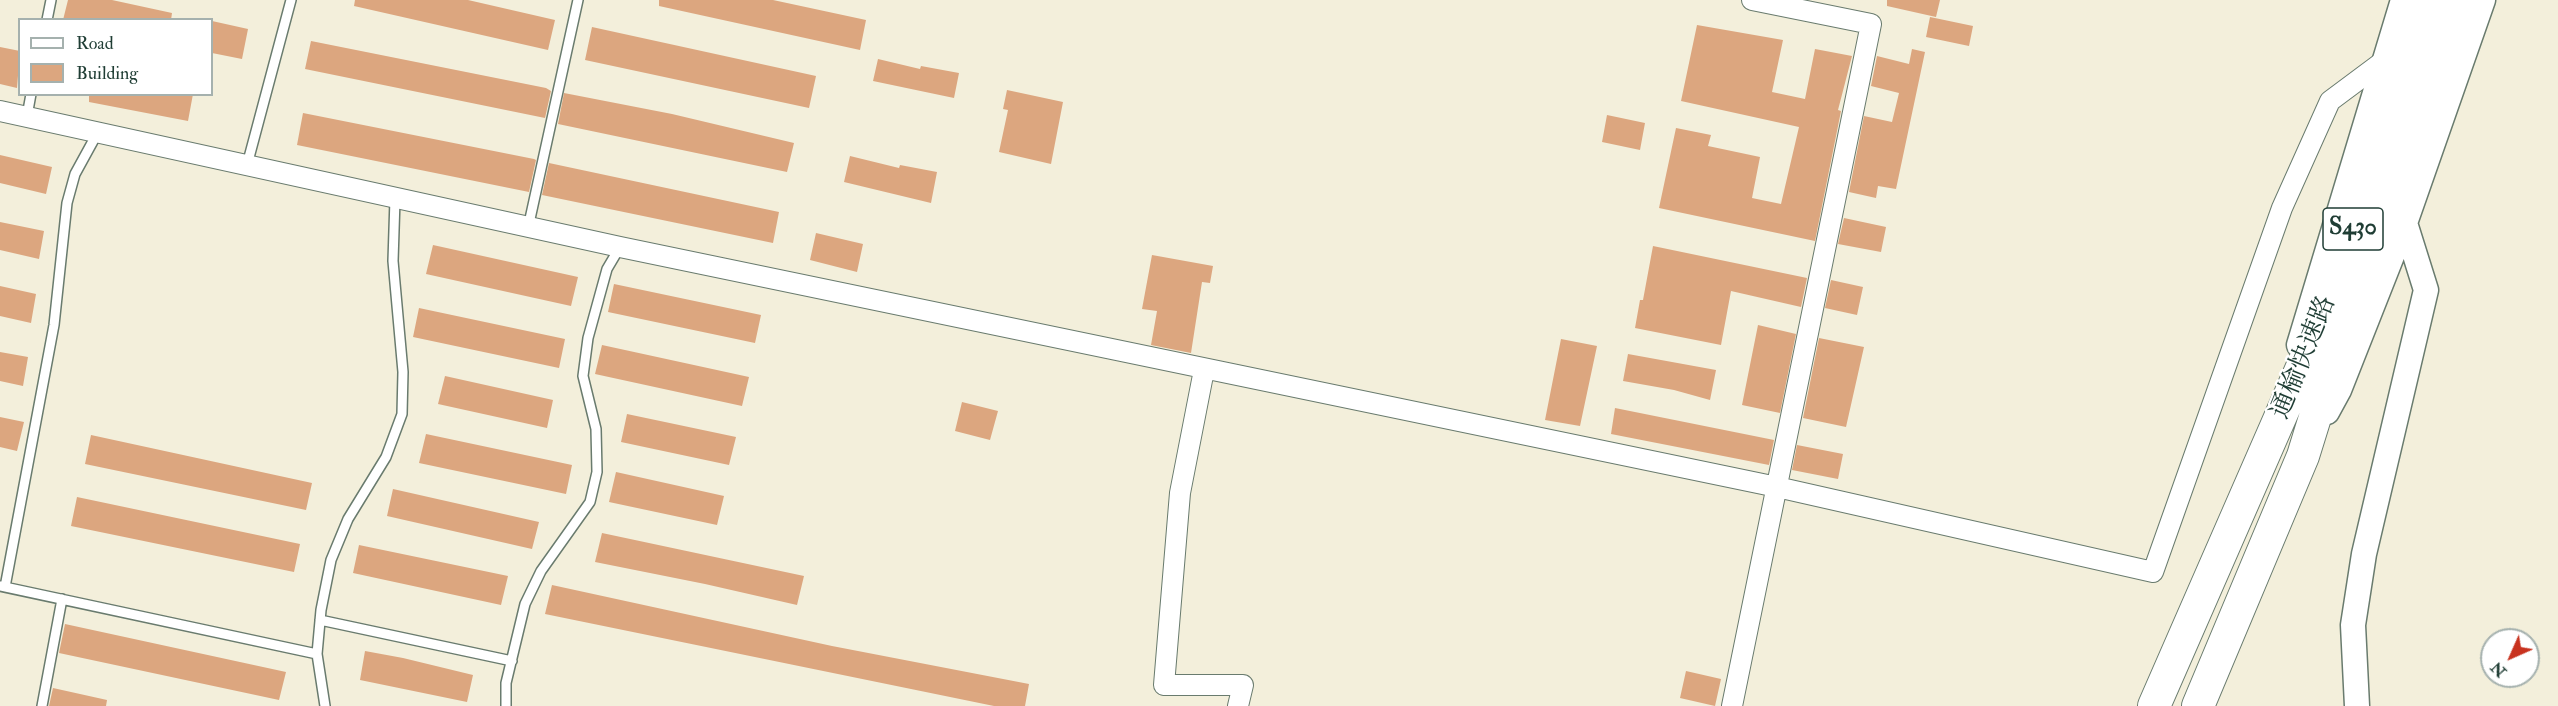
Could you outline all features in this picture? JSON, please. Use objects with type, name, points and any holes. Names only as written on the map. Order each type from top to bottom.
[{"type":"highway","name":"通榆快速路","points":[[2154,706],[2324,317],[2428,0]]},
{"type":"highway","name":"通榆快速路","points":[[2198,706],[2303,456],[2343,327],[2457,0]]},
{"type":"street","points":[[1732,706],[1871,24],[1752,0]]},
{"type":"street","points":[[2266,454],[2403,0]]},
{"type":"street","points":[[2303,456],[2339,390],[2405,223],[2483,0]]},
{"type":"street","points":[[0,111],[528,228],[1778,487],[2153,572],[2282,208],[2330,100],[2385,60]]},
{"type":"street","points":[[2357,706],[2353,625],[2364,554],[2426,290],[2405,223]]},
{"type":"street","points":[[1204,369],[1180,493],[1164,685],[1243,685],[1238,706]]},
{"type":"lane","points":[[47,18],[51,0]]},
{"type":"lane","points":[[247,165],[291,0]]},
{"type":"lane","points":[[528,228],[578,0]]},
{"type":"lane","points":[[27,116],[31,96]]},
{"type":"lane","points":[[98,132],[75,174],[67,203],[54,325],[2,586],[317,654]]},
{"type":"lane","points":[[325,706],[317,654],[320,620],[331,560],[348,519],[386,457],[402,414],[403,372],[393,261],[395,198]]},
{"type":"lane","points":[[506,706],[506,683],[525,604],[541,571],[590,502],[597,472],[596,429],[583,376],[588,338],[607,269],[620,247]]},
{"type":"lane","points":[[42,706],[62,599]]},
{"type":"lane","points":[[320,620],[512,661]]},
{"type":"building","points":[[68,0],[112,0],[172,13],[171,18],[64,18]]},
{"type":"building","points":[[355,0],[468,0],[555,20],[548,50],[354,6]]},
{"type":"building","points":[[659,0],[773,0],[866,20],[860,50],[659,6]]},
{"type":"building","points":[[1887,0],[1940,0],[1936,17],[1887,6]]},
{"type":"building","points":[[1930,17],[1973,26],[1969,46],[1926,37]]},
{"type":"building","points":[[213,21],[248,29],[242,59],[213,53]]},
{"type":"building","points":[[1697,25],[1783,40],[1772,92],[1805,99],[1815,49],[1852,56],[1838,110],[1841,111],[1815,241],[1659,208],[1676,128],[1711,135],[1708,146],[1760,157],[1752,198],[1781,204],[1799,127],[1681,101]]},
{"type":"building","points":[[592,27],[816,76],[809,108],[585,60]]},
{"type":"building","points":[[311,41],[546,88],[551,91],[545,118],[305,69]]},
{"type":"building","points":[[0,47],[18,51],[17,88],[0,84]]},
{"type":"building","points":[[1912,49],[1925,52],[1896,189],[1878,186],[1876,198],[1849,192],[1864,116],[1892,122],[1899,93],[1871,86],[1877,56],[1909,64]]},
{"type":"building","points":[[878,59],[920,69],[921,66],[959,73],[954,98],[873,81]]},
{"type":"building","points":[[1007,90],[1063,102],[1051,164],[999,152],[1008,110],[1003,109]]},
{"type":"building","points":[[564,93],[672,114],[794,143],[787,172],[558,124]]},
{"type":"building","points":[[89,96],[193,96],[188,121],[89,102]]},
{"type":"building","points":[[303,113],[534,159],[536,160],[529,192],[297,145]]},
{"type":"building","points":[[1607,115],[1645,123],[1640,150],[1602,142]]},
{"type":"building","points":[[0,155],[52,167],[46,194],[0,183]]},
{"type":"building","points":[[850,156],[899,168],[900,165],[937,172],[931,203],[844,182]]},
{"type":"building","points":[[549,163],[779,212],[773,243],[542,195]]},
{"type":"building","points":[[1844,218],[1886,227],[1881,252],[1838,244]]},
{"type":"building","points":[[0,222],[44,231],[39,259],[0,250]]},
{"type":"building","points":[[816,233],[863,244],[857,272],[810,260]]},
{"type":"building","points":[[433,245],[578,277],[571,306],[426,274]]},
{"type":"building","points":[[1653,246],[1807,278],[1801,307],[1731,291],[1721,345],[1635,328],[1640,300],[1643,300]]},
{"type":"building","points":[[1152,255],[1213,266],[1210,283],[1202,282],[1191,353],[1151,345],[1157,311],[1142,309]]},
{"type":"building","points":[[1831,280],[1863,287],[1857,315],[1825,308]]},
{"type":"building","points":[[614,284],[761,315],[755,343],[608,312]]},
{"type":"building","points":[[0,286],[36,294],[31,323],[0,316]]},
{"type":"building","points":[[419,308],[565,339],[559,368],[413,337]]},
{"type":"building","points":[[1758,325],[1796,334],[1780,413],[1742,405]]},
{"type":"building","points":[[1819,338],[1864,347],[1846,427],[1803,418]]},
{"type":"building","points":[[1561,339],[1597,346],[1580,426],[1545,420]]},
{"type":"building","points":[[602,345],[749,377],[742,406],[595,374]]},
{"type":"building","points":[[0,352],[28,357],[23,386],[0,381]]},
{"type":"building","points":[[1628,354],[1716,370],[1710,400],[1674,390],[1623,381]]},
{"type":"building","points":[[445,376],[553,400],[547,428],[438,404]]},
{"type":"building","points":[[962,402],[998,411],[990,440],[955,431]]},
{"type":"building","points":[[1615,408],[1774,440],[1769,465],[1611,434]]},
{"type":"building","points":[[627,414],[736,437],[729,465],[621,442]]},
{"type":"building","points":[[0,417],[24,422],[17,451],[0,447]]},
{"type":"building","points":[[426,434],[572,465],[566,494],[419,463]]},
{"type":"building","points":[[91,435],[312,483],[306,510],[85,464]]},
{"type":"building","points":[[1797,445],[1843,454],[1838,479],[1792,470]]},
{"type":"building","points":[[616,472],[724,496],[717,525],[609,502]]},
{"type":"building","points":[[393,489],[539,522],[532,549],[387,516]]},
{"type":"building","points":[[77,497],[300,544],[294,572],[71,526]]},
{"type":"building","points":[[602,533],[804,576],[797,605],[595,562]]},
{"type":"building","points":[[359,545],[508,576],[501,605],[353,573]]},
{"type":"building","points":[[552,585],[832,646],[1029,684],[1025,706],[994,706],[545,614]]},
{"type":"building","points":[[65,624],[286,672],[279,700],[59,653]]},
{"type":"building","points":[[365,651],[473,675],[467,702],[360,680]]},
{"type":"building","points":[[1686,671],[1721,679],[1715,706],[1680,698]]},
{"type":"building","points":[[53,688],[107,700],[106,706],[49,706]]}]
